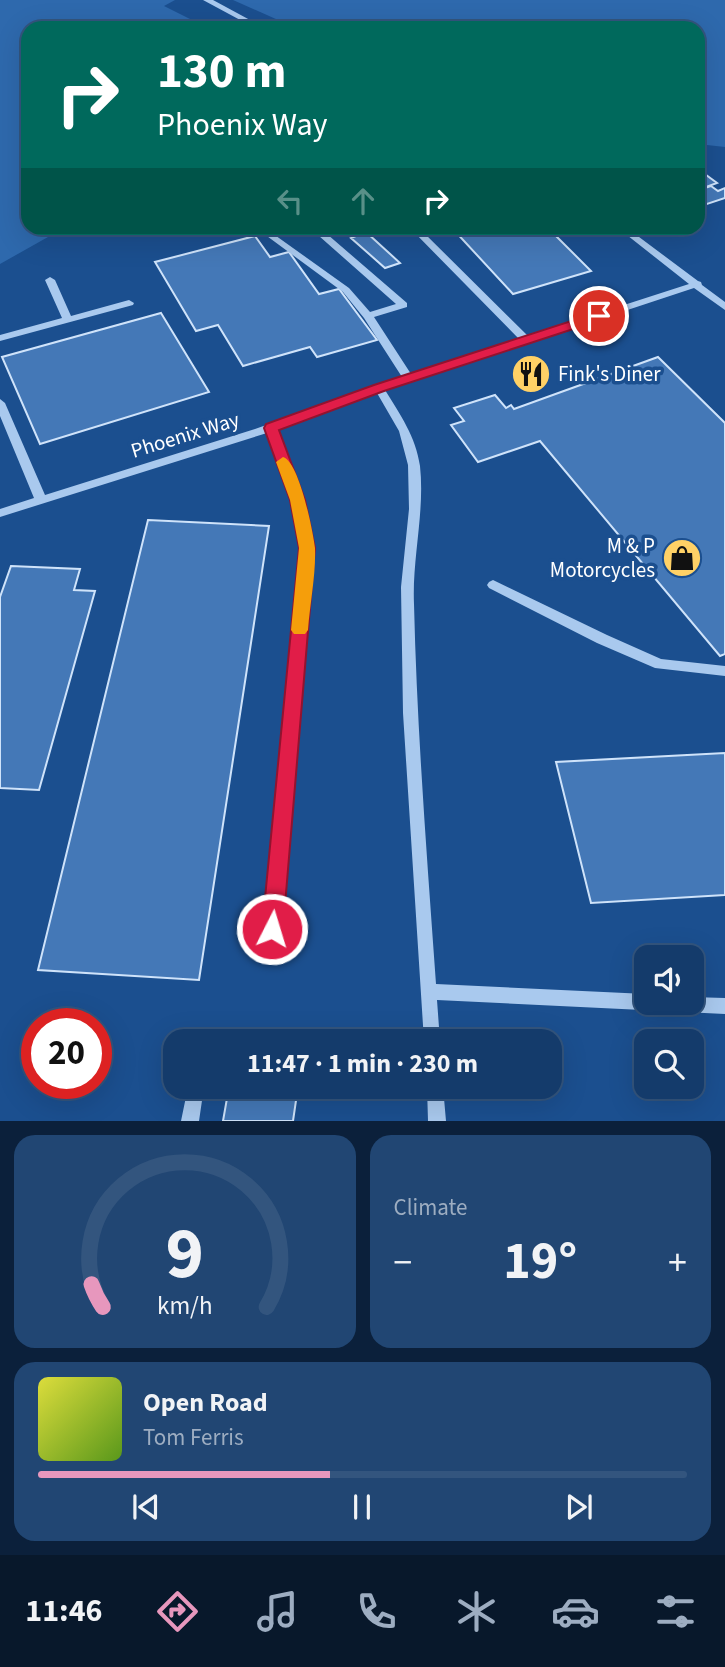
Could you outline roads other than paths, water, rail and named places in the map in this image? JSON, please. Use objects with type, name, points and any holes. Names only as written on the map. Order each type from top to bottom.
[{"type":"street","points":[[206,0],[247,21]]},
{"type":"street","points":[[270,235],[346,290],[368,316],[408,378]]},
{"type":"street","points":[[323,235],[403,304],[368,316]]},
{"type":"street","points":[[421,235],[526,340]]},
{"type":"street","points":[[632,235],[725,307]]},
{"type":"street","points":[[50,280],[67,320]]},
{"type":"street","name":"Phoenix Way","points":[[0,513],[271,428],[408,378],[698,284]]},
{"type":"street","points":[[0,338],[129,303]]},
{"type":"street","points":[[379,388],[405,431],[414,465],[415,509],[407,587],[410,713],[431,1029]]},
{"type":"street","points":[[0,403],[41,500]]},
{"type":"street","points":[[270,957],[307,548],[297,500],[271,428]]},
{"type":"street","points":[[493,585],[660,664],[725,671]]},
{"type":"street","points":[[429,992],[634,1002]]},
{"type":"street","points":[[704,1005],[725,1006]]},
{"type":"street","points":[[190,1121],[194,1099]]},
{"type":"street","points":[[436,1099],[437,1121]]},
{"type":"place","name":"Fink's Diner","points":[[531,374]]},
{"type":"place","name":"M & P Motorcycles","points":[[682,558]]}]
